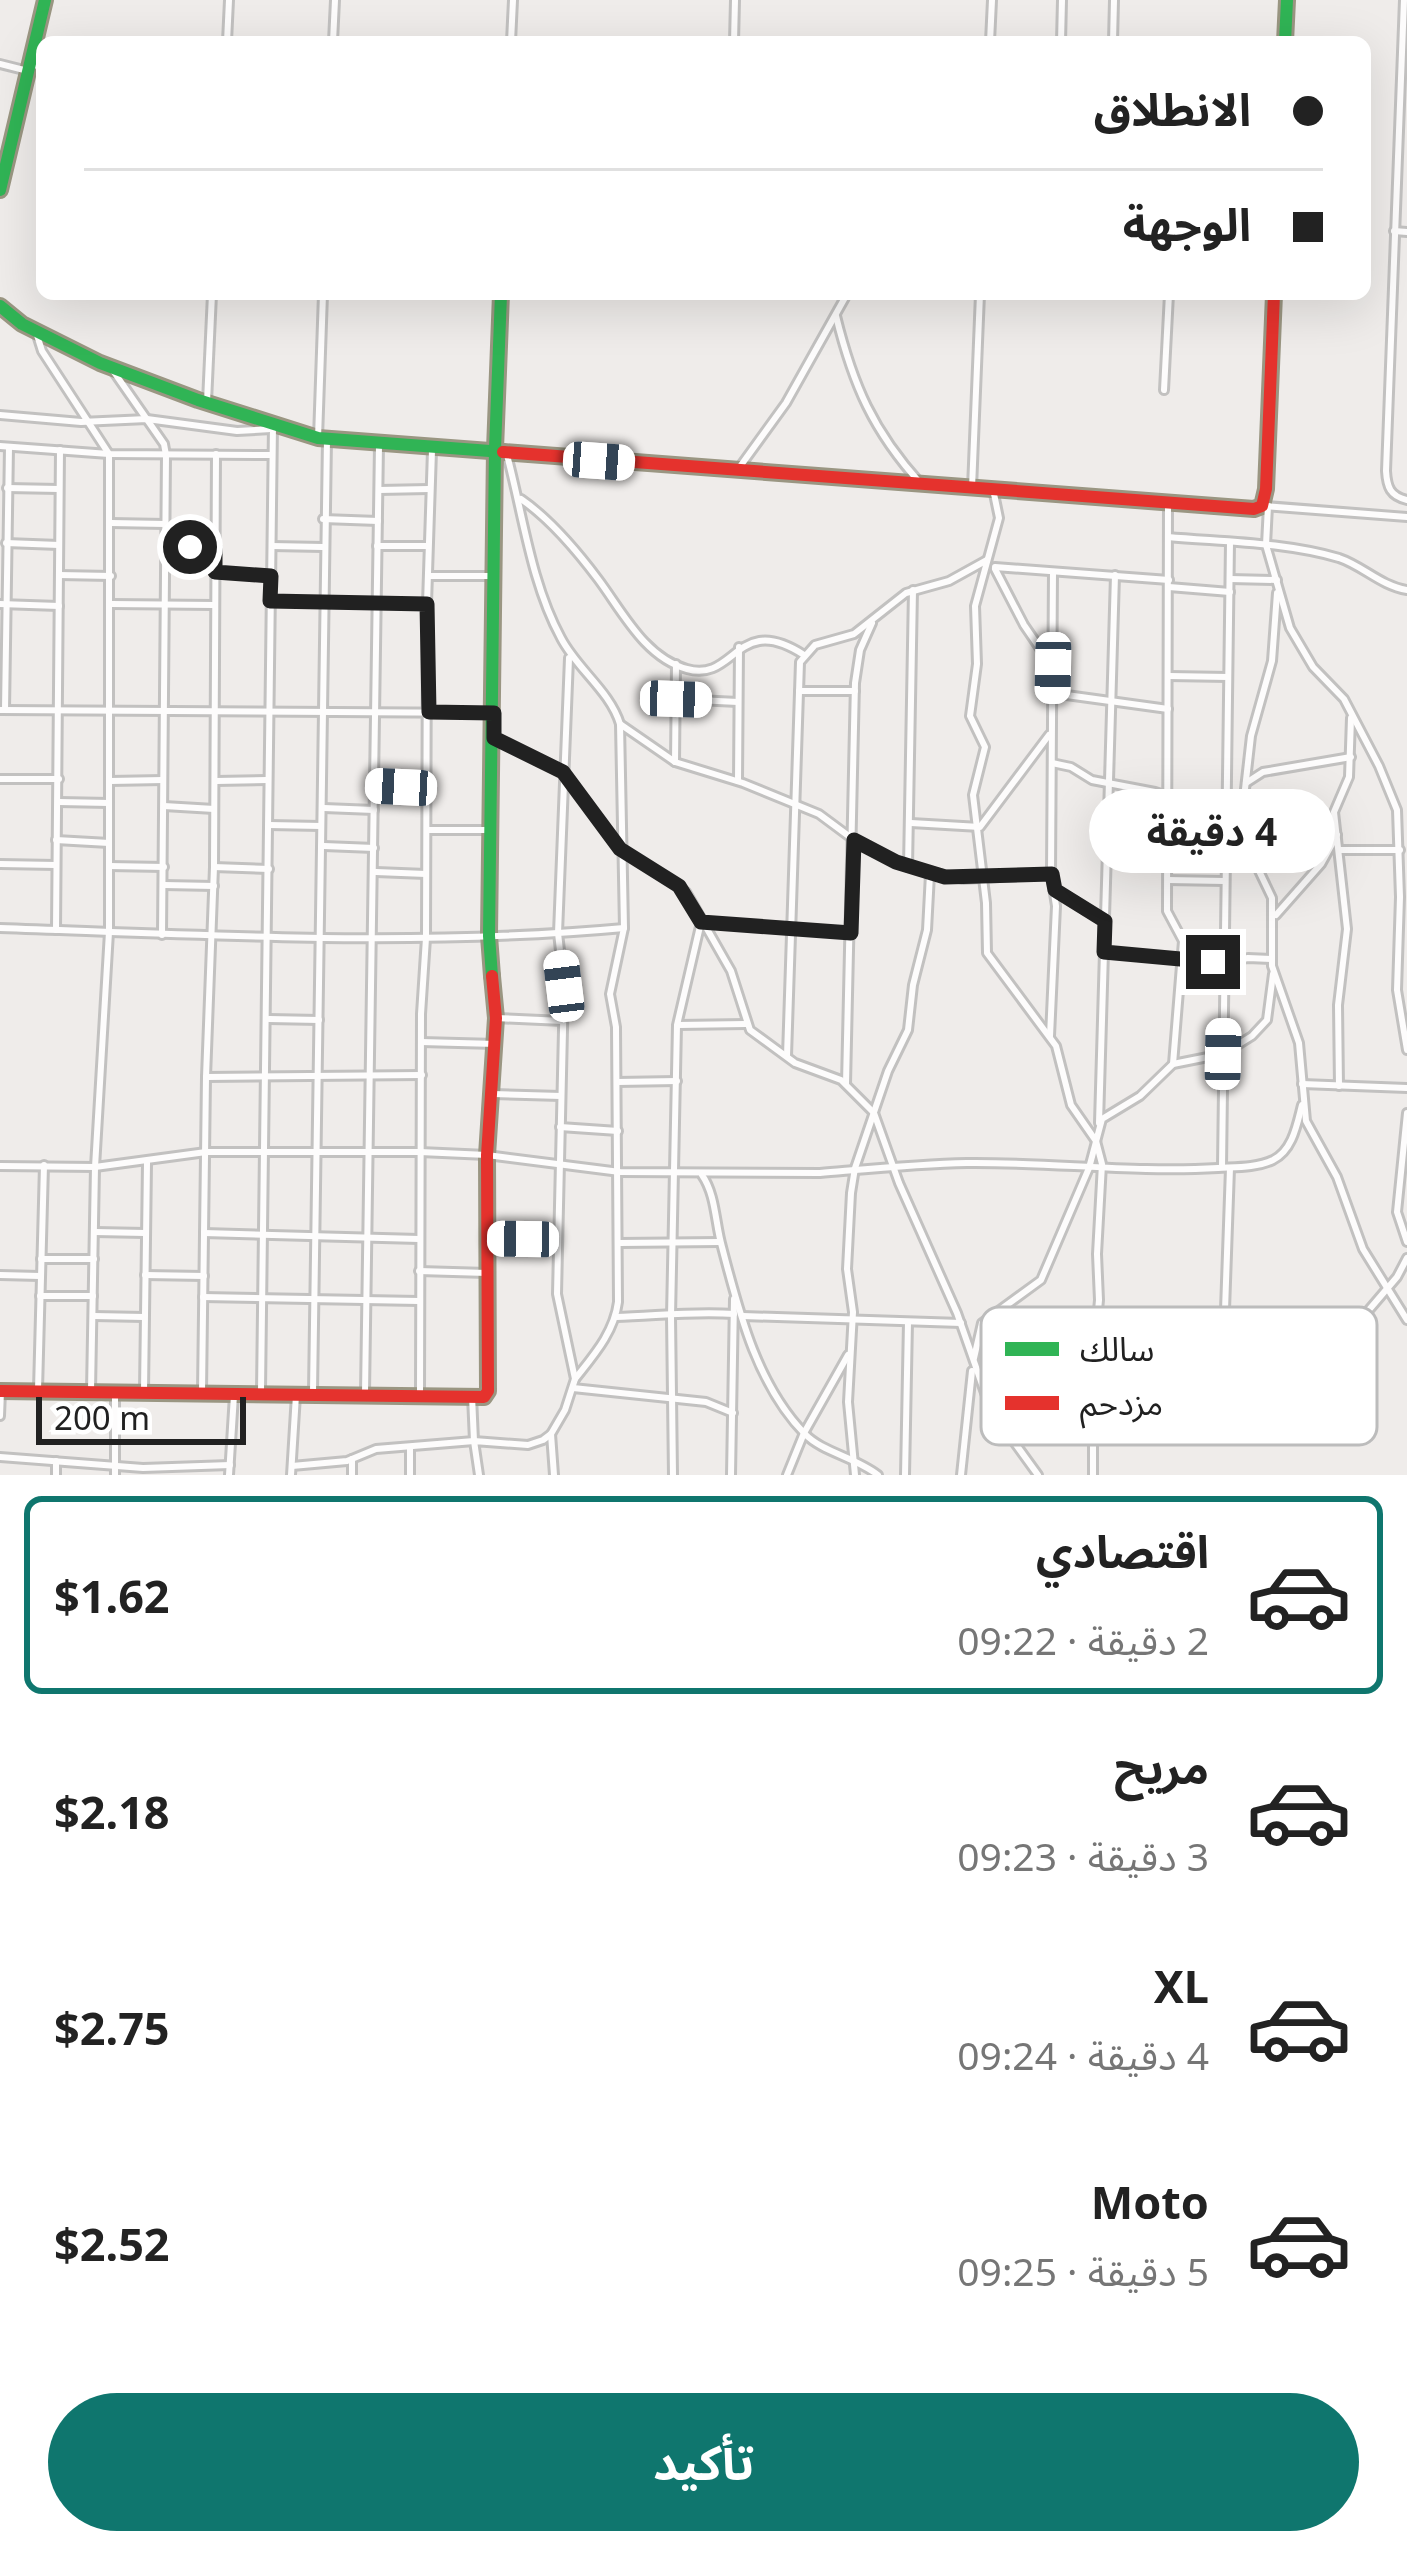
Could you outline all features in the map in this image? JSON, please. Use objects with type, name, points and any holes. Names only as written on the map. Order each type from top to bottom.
[{"type":"street","points":[[39,36],[45,0]]},
{"type":"street","points":[[227,36],[229,0]]},
{"type":"street","points":[[333,36],[335,0]]},
{"type":"street","points":[[511,36],[513,0]]},
{"type":"street","points":[[734,36],[735,0]]},
{"type":"street","points":[[991,36],[992,0]]},
{"type":"street","points":[[1061,0],[1061,36]]},
{"type":"street","points":[[1113,36],[1114,0]]},
{"type":"street","points":[[1285,36],[1287,0]]},
{"type":"street","points":[[1404,0],[1387,480],[1393,495],[1407,500]]},
{"type":"street","points":[[0,64],[33,67],[0,189]]},
{"type":"street","points":[[1394,231],[1407,232]]},
{"type":"street","points":[[206,402],[212,300]]},
{"type":"street","points":[[313,1392],[322,846],[323,300]]},
{"type":"street","points":[[0,1416],[0,1391],[484,1396],[488,1391],[487,1154],[496,1043],[489,936],[501,300]]},
{"type":"street","points":[[737,471],[786,403],[842,300]]},
{"type":"street","points":[[972,488],[980,300]]},
{"type":"street","points":[[1164,390],[1169,300]]},
{"type":"street","points":[[1274,300],[1266,545],[1298,642],[1351,713],[1395,804],[1400,850],[1397,990],[1407,1051]]},
{"type":"street","points":[[0,306],[6,319],[37,335],[273,427],[322,439],[1407,517]]},
{"type":"street","points":[[836,313],[868,413],[921,484]]},
{"type":"street","points":[[37,335],[42,352],[109,454],[109,932],[95,1167],[91,1391]]},
{"type":"street","points":[[110,365],[164,444],[166,455],[163,935]]},
{"type":"street","points":[[0,415],[91,422],[147,419],[237,431],[273,427]]},
{"type":"street","points":[[261,1391],[273,427]]},
{"type":"street","points":[[365,1394],[379,445]]},
{"type":"street","points":[[273,455],[109,454],[5,447],[2,710],[494,713]]},
{"type":"street","points":[[420,1394],[432,450]]},
{"type":"street","points":[[56,929],[60,451]]},
{"type":"street","points":[[202,1392],[214,886],[215,454]]},
{"type":"street","points":[[501,455],[518,497],[539,584],[569,654],[612,704],[620,724],[624,928],[610,994],[616,1009],[620,1172],[616,1317],[574,1384],[551,1434],[554,1475]]},
{"type":"street","points":[[7,488],[59,490]]},
{"type":"street","points":[[378,490],[429,489]]},
{"type":"street","points":[[993,489],[998,518],[975,606],[976,664],[970,716],[985,747],[974,787],[988,958],[1058,1051],[1071,1105],[1096,1141],[1103,1168],[1096,1307]]},
{"type":"street","points":[[518,497],[575,552],[626,622],[676,664],[686,669],[716,668],[739,647],[769,639],[805,656]]},
{"type":"street","points":[[1168,502],[1167,911],[1181,932],[1173,1064]]},
{"type":"street","points":[[323,519],[378,521]]},
{"type":"street","points":[[111,524],[165,524]]},
{"type":"street","points":[[1168,537],[1266,545],[1344,560],[1389,586],[1407,590]]},
{"type":"street","points":[[6,542],[59,545]]},
{"type":"street","points":[[1226,1307],[1224,821],[1230,542]]},
{"type":"street","points":[[272,546],[323,547]]},
{"type":"street","points":[[377,546],[428,546]]},
{"type":"street","points":[[165,547],[215,547]]},
{"type":"street","points":[[990,560],[1053,668]]},
{"type":"street","points":[[787,1056],[798,668],[805,656],[821,643],[854,634],[913,590],[949,581],[990,560],[1230,592]]},
{"type":"street","points":[[215,572],[271,576]]},
{"type":"street","points":[[1049,1037],[1055,890],[1053,572]]},
{"type":"street","points":[[59,575],[111,576]]},
{"type":"street","points":[[1004,1307],[1041,1280],[1089,1168],[1099,1129],[1114,575]]},
{"type":"street","points":[[428,576],[495,576]]},
{"type":"street","points":[[1230,579],[1278,585]]},
{"type":"street","points":[[0,1166],[95,1167],[147,1163],[176,1154],[316,1151],[487,1154],[620,1172],[820,1173],[964,1163],[1226,1167],[1268,1162],[1291,1143],[1302,1105],[1299,1043],[1271,959],[1272,898],[1257,864],[1246,817],[1250,741],[1272,661],[1278,585]]},
{"type":"street","points":[[908,867],[913,590]]},
{"type":"street","points":[[270,601],[427,604]]},
{"type":"street","points":[[3,604],[59,606]]},
{"type":"street","points":[[111,604],[214,605]]},
{"type":"street","points":[[846,1084],[855,691],[860,650],[875,617]]},
{"type":"street","points":[[738,782],[739,647]]},
{"type":"street","points":[[569,654],[558,933],[564,986],[557,1294],[574,1384]]},
{"type":"street","points":[[675,762],[676,664]]},
{"type":"street","points":[[1168,676],[1228,677]]},
{"type":"street","points":[[797,691],[855,691]]},
{"type":"street","points":[[1052,692],[1168,709]]},
{"type":"street","points":[[676,699],[739,702]]},
{"type":"street","points":[[1339,1087],[1339,996],[1347,948],[1334,807],[1348,782],[1351,713]]},
{"type":"street","points":[[620,724],[675,762],[820,814],[854,840],[908,867],[963,879],[1052,874]]},
{"type":"street","points":[[910,823],[981,826],[1052,732]]},
{"type":"street","points":[[494,738],[563,772],[620,849],[679,886],[731,970],[746,1024],[758,1037],[846,1084],[874,1113],[961,1323],[981,1385]]},
{"type":"street","points":[[1246,783],[1263,772],[1351,757]]},
{"type":"street","points":[[1052,763],[1204,808],[1224,821],[1257,864]]},
{"type":"street","points":[[0,779],[59,779]]},
{"type":"street","points":[[110,781],[163,780]]},
{"type":"street","points":[[215,781],[267,780]]},
{"type":"street","points":[[374,786],[428,788]]},
{"type":"street","points":[[58,802],[109,803]]},
{"type":"street","points":[[164,806],[214,809]]},
{"type":"street","points":[[322,808],[374,809]]},
{"type":"street","points":[[268,825],[321,826]]},
{"type":"street","points":[[428,830],[492,830]]},
{"type":"street","points":[[1274,918],[1321,864],[1338,832]]},
{"type":"street","points":[[56,840],[109,843]]},
{"type":"street","points":[[322,846],[374,848]]},
{"type":"street","points":[[1339,850],[1400,850]]},
{"type":"street","points":[[0,864],[56,865]]},
{"type":"street","points":[[109,866],[164,867]]},
{"type":"street","points":[[214,867],[269,869]]},
{"type":"street","points":[[375,872],[426,874]]},
{"type":"street","points":[[855,1475],[849,1417],[852,1321],[848,1269],[855,1168],[909,1024],[928,918],[930,874]]},
{"type":"street","points":[[1167,880],[1225,881]]},
{"type":"street","points":[[164,886],[214,886]]},
{"type":"street","points":[[1055,890],[1105,921]]},
{"type":"street","points":[[701,922],[851,933]]},
{"type":"street","points":[[673,1475],[677,1025],[701,922]]},
{"type":"street","points":[[0,928],[426,938],[624,928]]},
{"type":"street","points":[[1104,952],[1224,964],[1271,959]]},
{"type":"street","points":[[1099,1129],[1108,1113],[1140,1096],[1173,1064],[1223,1054],[1252,1036],[1267,1020],[1273,970]]},
{"type":"street","points":[[267,1018],[319,1020]]},
{"type":"street","points":[[496,1018],[563,1022]]},
{"type":"street","points":[[677,1025],[746,1024]]},
{"type":"street","points":[[421,1042],[496,1043]]},
{"type":"street","points":[[206,1077],[422,1075]]},
{"type":"street","points":[[617,1082],[677,1081]]},
{"type":"street","points":[[1302,1084],[1407,1088]]},
{"type":"street","points":[[493,1094],[561,1096]]},
{"type":"street","points":[[1302,1105],[1310,1130],[1337,1177],[1363,1249],[1407,1320]]},
{"type":"street","points":[[1407,1113],[1397,1212],[1407,1242]]},
{"type":"street","points":[[560,1127],[619,1131]]},
{"type":"street","points":[[144,1391],[147,1163]]},
{"type":"street","points":[[38,1390],[44,1166]]},
{"type":"street","points":[[700,1172],[711,1193],[738,1315],[731,1475]]},
{"type":"street","points":[[94,1232],[145,1233]]},
{"type":"street","points":[[205,1233],[419,1239]]},
{"type":"street","points":[[487,1238],[558,1240]]},
{"type":"street","points":[[619,1243],[720,1242]]},
{"type":"street","points":[[1372,1307],[1407,1258]]},
{"type":"street","points":[[41,1259],[94,1259]]},
{"type":"street","points":[[419,1270],[487,1273]]},
{"type":"street","points":[[0,1275],[40,1276]]},
{"type":"street","points":[[145,1275],[204,1276]]},
{"type":"street","points":[[40,1296],[93,1296]]},
{"type":"street","points":[[203,1297],[419,1301]]},
{"type":"street","points":[[616,1317],[671,1316],[690,1310],[961,1323]]},
{"type":"street","points":[[738,1315],[769,1388],[804,1433],[878,1475]]},
{"type":"street","points":[[92,1316],[144,1317]]},
{"type":"street","points":[[905,1475],[908,1322]]},
{"type":"street","points":[[961,1475],[981,1328]]},
{"type":"street","points":[[788,1475],[804,1433],[849,1354]]},
{"type":"street","points":[[574,1384],[706,1402],[734,1413]]},
{"type":"street","points":[[115,1391],[115,1475]]},
{"type":"street","points":[[229,1475],[234,1392]]},
{"type":"street","points":[[296,1392],[292,1470],[352,1459],[372,1450],[474,1441],[528,1445],[551,1434]]},
{"type":"street","points":[[472,1396],[479,1475]]},
{"type":"street","points":[[1014,1445],[1038,1475]]},
{"type":"street","points":[[1093,1475],[1094,1445]]},
{"type":"street","points":[[410,1447],[410,1475]]},
{"type":"street","points":[[0,1457],[181,1471],[230,1465]]},
{"type":"street","points":[[352,1459],[352,1475]]},
{"type":"street","points":[[56,1461],[56,1475]]},
{"type":"traffic: fast","points":[[36,36],[45,0]]},
{"type":"traffic: fast","points":[[1285,36],[1287,0]]},
{"type":"traffic: fast","points":[[0,190],[36,38]]},
{"type":"traffic: fast","points":[[492,976],[495,449],[501,300]]},
{"type":"traffic: fast","points":[[0,306],[22,324],[100,363],[318,438],[503,452]]},
{"type":"traffic: jam","points":[[503,452],[1254,509],[1262,506],[1266,489],[1274,300]]},
{"type":"traffic: jam","points":[[0,1391],[484,1397],[488,1391],[487,1155],[496,1018],[492,976]]},
{"type":"route","points":[[190,547],[215,547],[215,572],[271,576],[270,601],[427,604],[429,712],[494,713],[494,738],[563,772],[620,849],[686,892],[701,922],[851,933],[854,840],[896,862],[945,877],[1052,874],[1055,890],[1105,921],[1104,952],[1213,962]]}]
